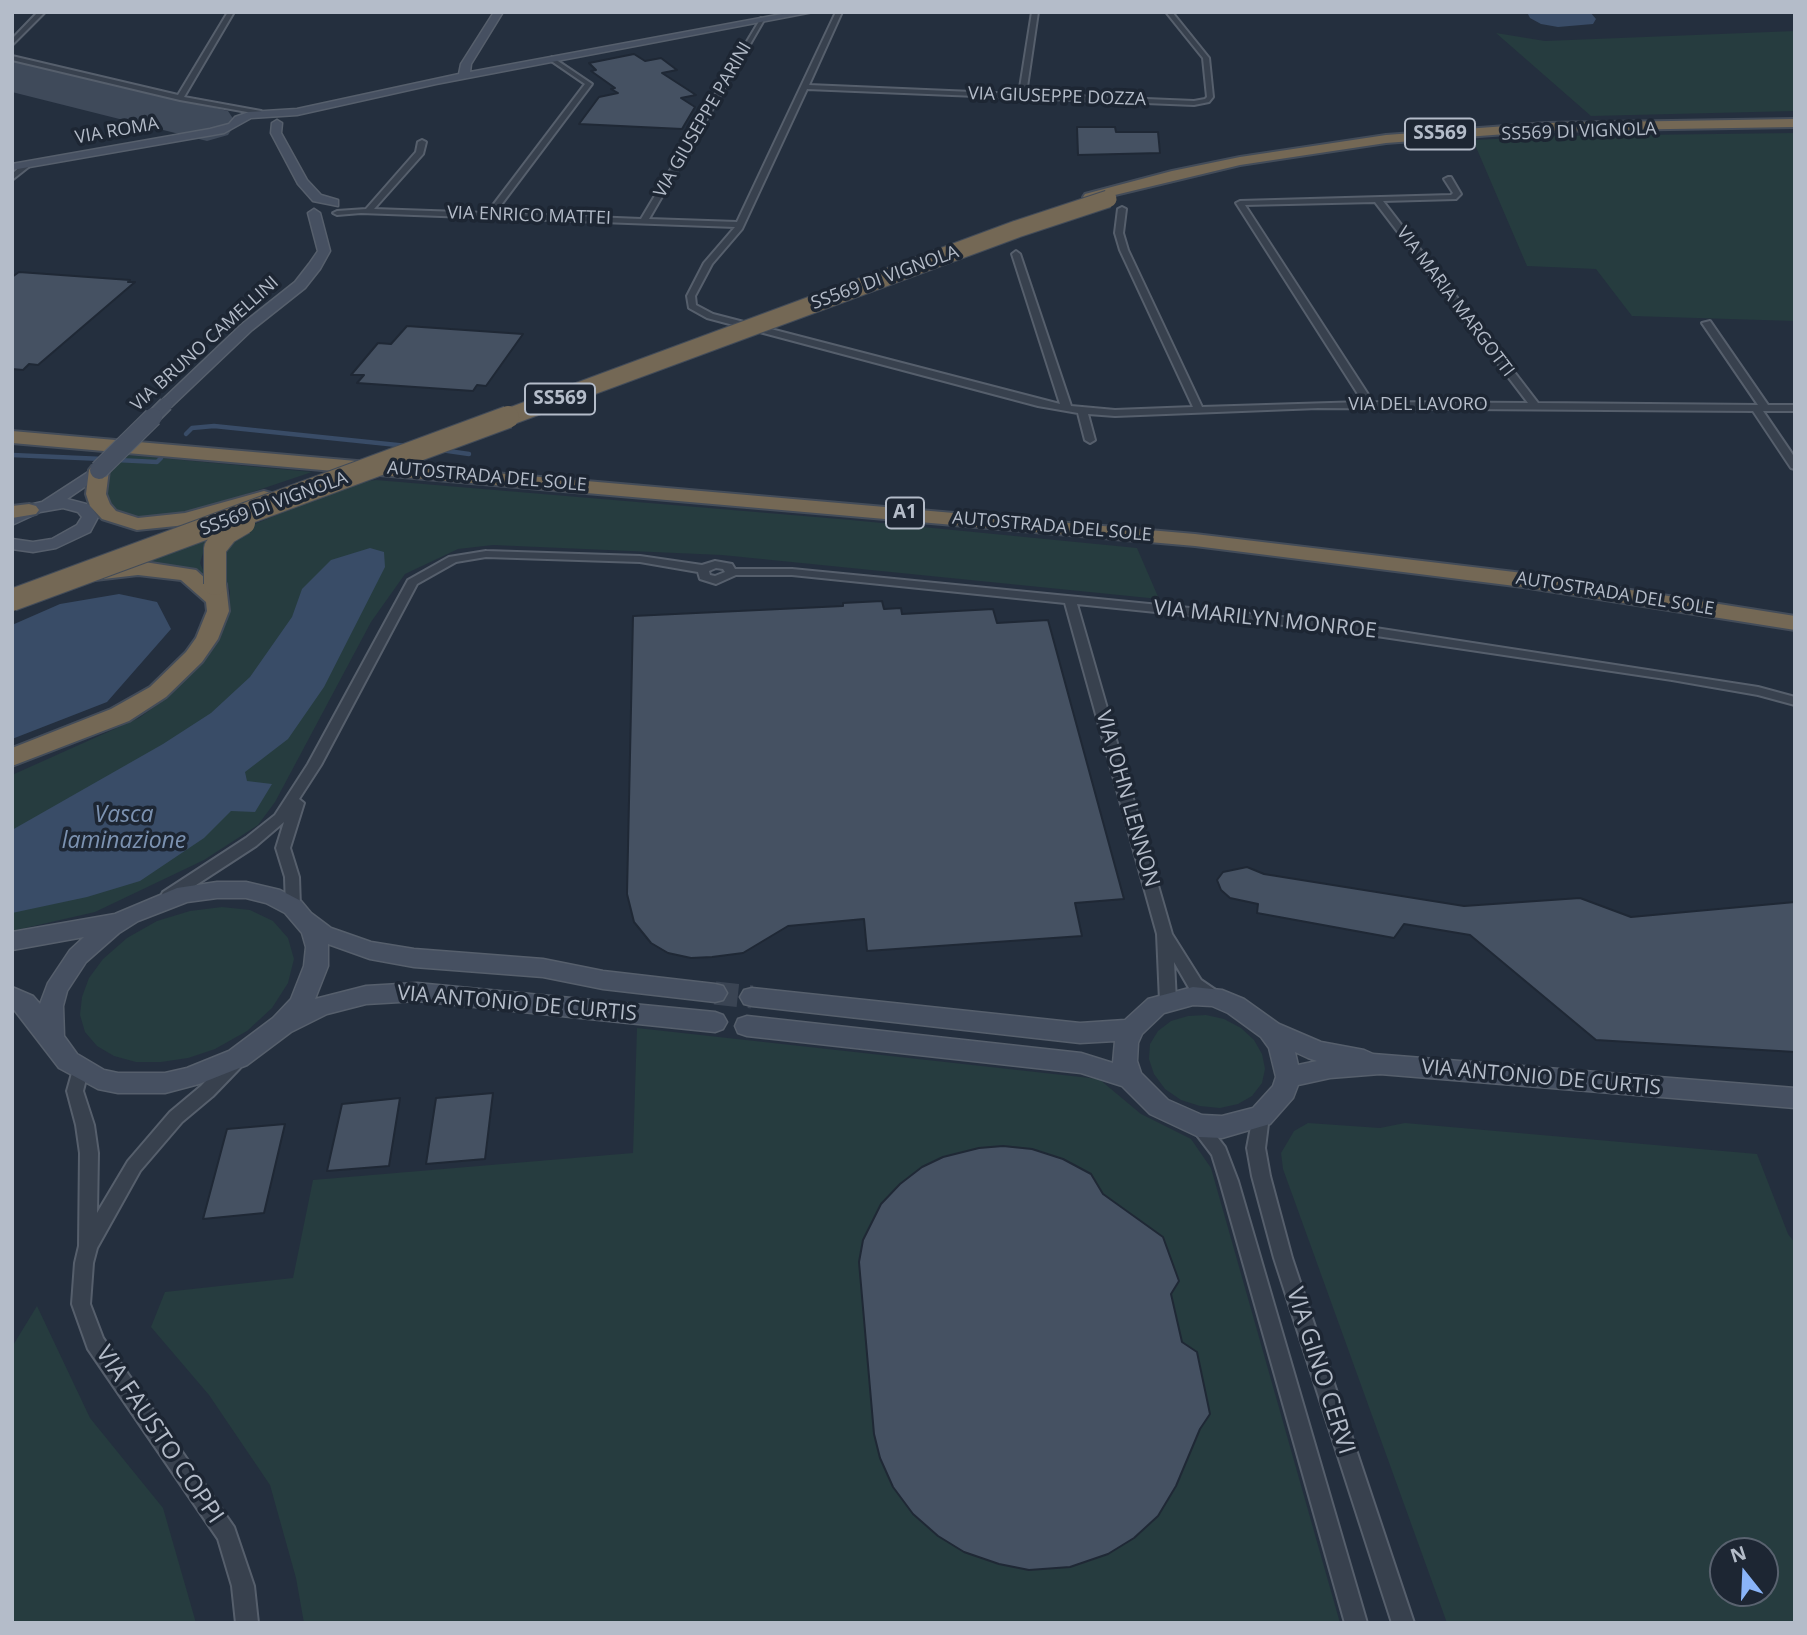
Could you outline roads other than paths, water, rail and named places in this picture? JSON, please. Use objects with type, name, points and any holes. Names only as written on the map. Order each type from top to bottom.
[{"type":"highway","name":"SS569 DI VIGNOLA","points":[[12,600],[1017,229],[1107,202],[1247,165],[1419,140],[1550,132],[1795,126]]},
{"type":"highway","name":"SS569 DI VIGNOLA","points":[[12,589],[1029,217],[1107,202]]},
{"type":"highway","name":"AUTOSTRADA DEL SOLE","points":[[12,428],[943,505],[1205,530],[1518,567],[1795,611]]},
{"type":"highway","name":"AUTOSTRADA DEL SOLE","points":[[12,437],[1195,540],[1523,580],[1795,623]]},
{"type":"highway","points":[[12,758],[120,715],[158,692],[194,657],[218,611],[213,569],[215,548],[235,527],[438,443]]},
{"type":"highway","points":[[95,474],[100,506],[109,515],[137,524],[158,524],[186,519],[264,497]]},
{"type":"highway","points":[[43,589],[100,572],[158,569],[188,575],[216,599]]},
{"type":"street","points":[[12,43],[42,12]]},
{"type":"street","points":[[180,98],[231,12]]},
{"type":"street","points":[[467,75],[466,64],[499,12]]},
{"type":"street","name":"VIA ROMA","points":[[12,167],[212,132],[241,124],[271,123],[303,110],[467,75],[809,12]]},
{"type":"street","points":[[714,256],[740,225],[839,12]]},
{"type":"street","points":[[1022,96],[1035,12]]},
{"type":"street","name":"VIA GIUSEPPE DOZZA","points":[[804,87],[1194,103],[1207,101],[1210,97],[1206,58],[1169,12]]},
{"type":"street","name":"VIA GIUSEPPE PARINI","points":[[644,220],[761,20]]},
{"type":"street","points":[[12,58],[210,104],[271,123],[315,206],[338,209]]},
{"type":"street","points":[[490,214],[589,84],[552,59]]},
{"type":"street","points":[[210,104],[238,114],[241,124]]},
{"type":"street","points":[[365,211],[420,152],[422,142]]},
{"type":"street","points":[[12,178],[27,165]]},
{"type":"street","points":[[1370,405],[1240,202],[1453,197],[1457,194],[1448,178]]},
{"type":"street","name":"VIA MARIA MARGOTTI","points":[[1376,198],[1534,405]]},
{"type":"street","points":[[1107,202],[1124,250],[1199,410]]},
{"type":"street","name":"VIA BRUNO CAMELLINI","points":[[95,474],[247,327],[300,285],[324,251],[317,230],[315,206]]},
{"type":"street","points":[[317,230],[323,221],[338,209]]},
{"type":"street","name":"VIA ENRICO MATTEI","points":[[338,209],[740,225]]},
{"type":"street","name":"VIA ENRICO MATTEI","points":[[696,223],[727,230],[740,225]]},
{"type":"street","points":[[707,226],[714,238],[714,256]]},
{"type":"street","points":[[1016,254],[1067,409]]},
{"type":"street","name":"VIA DEL LAVORO","points":[[714,256],[691,296],[692,306],[710,316],[1067,409],[1115,413],[1370,405],[1795,408]]},
{"type":"street","points":[[1707,323],[1795,466]]},
{"type":"street","points":[[1082,411],[1090,440]]},
{"type":"street","points":[[77,505],[95,474]]},
{"type":"street","points":[[25,512],[95,474]]},
{"type":"street","points":[[12,558],[67,539],[84,528],[90,517],[88,512],[77,505],[25,512]]},
{"type":"street","points":[[12,544],[44,546]]},
{"type":"street","name":"VIA MARILYN MONROE","points":[[306,779],[412,582],[453,559],[486,554],[640,559],[703,569],[719,563],[728,566],[732,572],[792,572],[1387,634],[1696,680],[1758,691],[1795,701]]},
{"type":"street","name":"VIA JOHN LENNON","points":[[1070,599],[1165,934],[1168,1002]]},
{"type":"street","points":[[12,941],[77,931],[130,915],[154,904],[197,879],[261,834],[280,818],[306,779]]},
{"type":"street","points":[[12,996],[25,1003],[68,1062],[98,1079],[141,1085],[190,1077],[238,1058],[282,1025],[305,996],[316,966],[314,939],[298,912],[292,877],[283,848],[306,779]]},
{"type":"street","points":[[154,904],[185,894],[246,890],[272,896],[298,912]]},
{"type":"street","name":"VIA ANTONIO DE CURTIS","points":[[298,912],[323,934],[370,950],[414,958],[543,968],[603,980],[715,993]]},
{"type":"street","points":[[52,1038],[49,1023],[51,1006],[65,972],[93,941],[130,915]]},
{"type":"street","points":[[1165,934],[1195,984],[1214,997],[1236,1006],[1270,1030],[1310,1049],[1340,1053],[1380,1064]]},
{"type":"street","name":"VIA ANTONIO DE CURTIS","points":[[282,1025],[321,1006],[366,995],[417,992],[715,1022]]},
{"type":"street","points":[[1130,1078],[1125,1061],[1126,1044],[1132,1028],[1143,1016],[1168,1002],[1193,996],[1214,997]]},
{"type":"street","points":[[752,997],[1080,1033],[1113,1032],[1132,1028]]},
{"type":"street","points":[[747,1026],[1081,1063],[1130,1078],[1159,1107],[1199,1126],[1222,1127],[1261,1116],[1284,1091],[1288,1077],[1286,1062],[1281,1046],[1270,1030]]},
{"type":"street","name":"VIA FAUSTO COPPI","points":[[88,1246],[134,1167],[176,1117],[238,1058]]},
{"type":"street","name":"VIA ANTONIO DE CURTIS","points":[[1288,1077],[1330,1068],[1380,1064],[1795,1098]]},
{"type":"street","name":"VIA FAUSTO COPPI","points":[[80,1070],[75,1091],[85,1125],[89,1153],[88,1246],[81,1304],[94,1343],[228,1534],[243,1586],[247,1623]]},
{"type":"street","name":"VIA GINO CERVI","points":[[1261,1116],[1256,1148],[1283,1258],[1403,1623]]},
{"type":"street","name":"VIA GINO CERVI","points":[[1199,1126],[1219,1152],[1229,1181],[1356,1623]]},
{"type":"water","points":[[1527,12],[1590,12],[1596,19],[1593,24],[1558,27],[1541,24],[1530,18]]},
{"type":"water","name":"Vasca laminazione","points":[[370,548],[384,552],[385,567],[324,687],[288,739],[245,772],[247,781],[272,784],[255,812],[231,811],[204,838],[140,881],[87,897],[12,913],[12,830],[163,744],[211,713],[250,677],[292,617],[302,589],[331,560]]},
{"type":"water","points":[[119,594],[157,602],[171,629],[107,702],[12,739],[12,625],[60,604]]},
{"type":"waterway","points":[[186,434],[192,428],[214,426],[407,446]]},
{"type":"waterway","points":[[441,450],[469,454]]},
{"type":"waterway","points":[[12,455],[103,459]]},
{"type":"waterway","points":[[117,460],[157,462],[161,458]]},
{"type":"tunnel","points":[[715,993],[752,997]]}]
